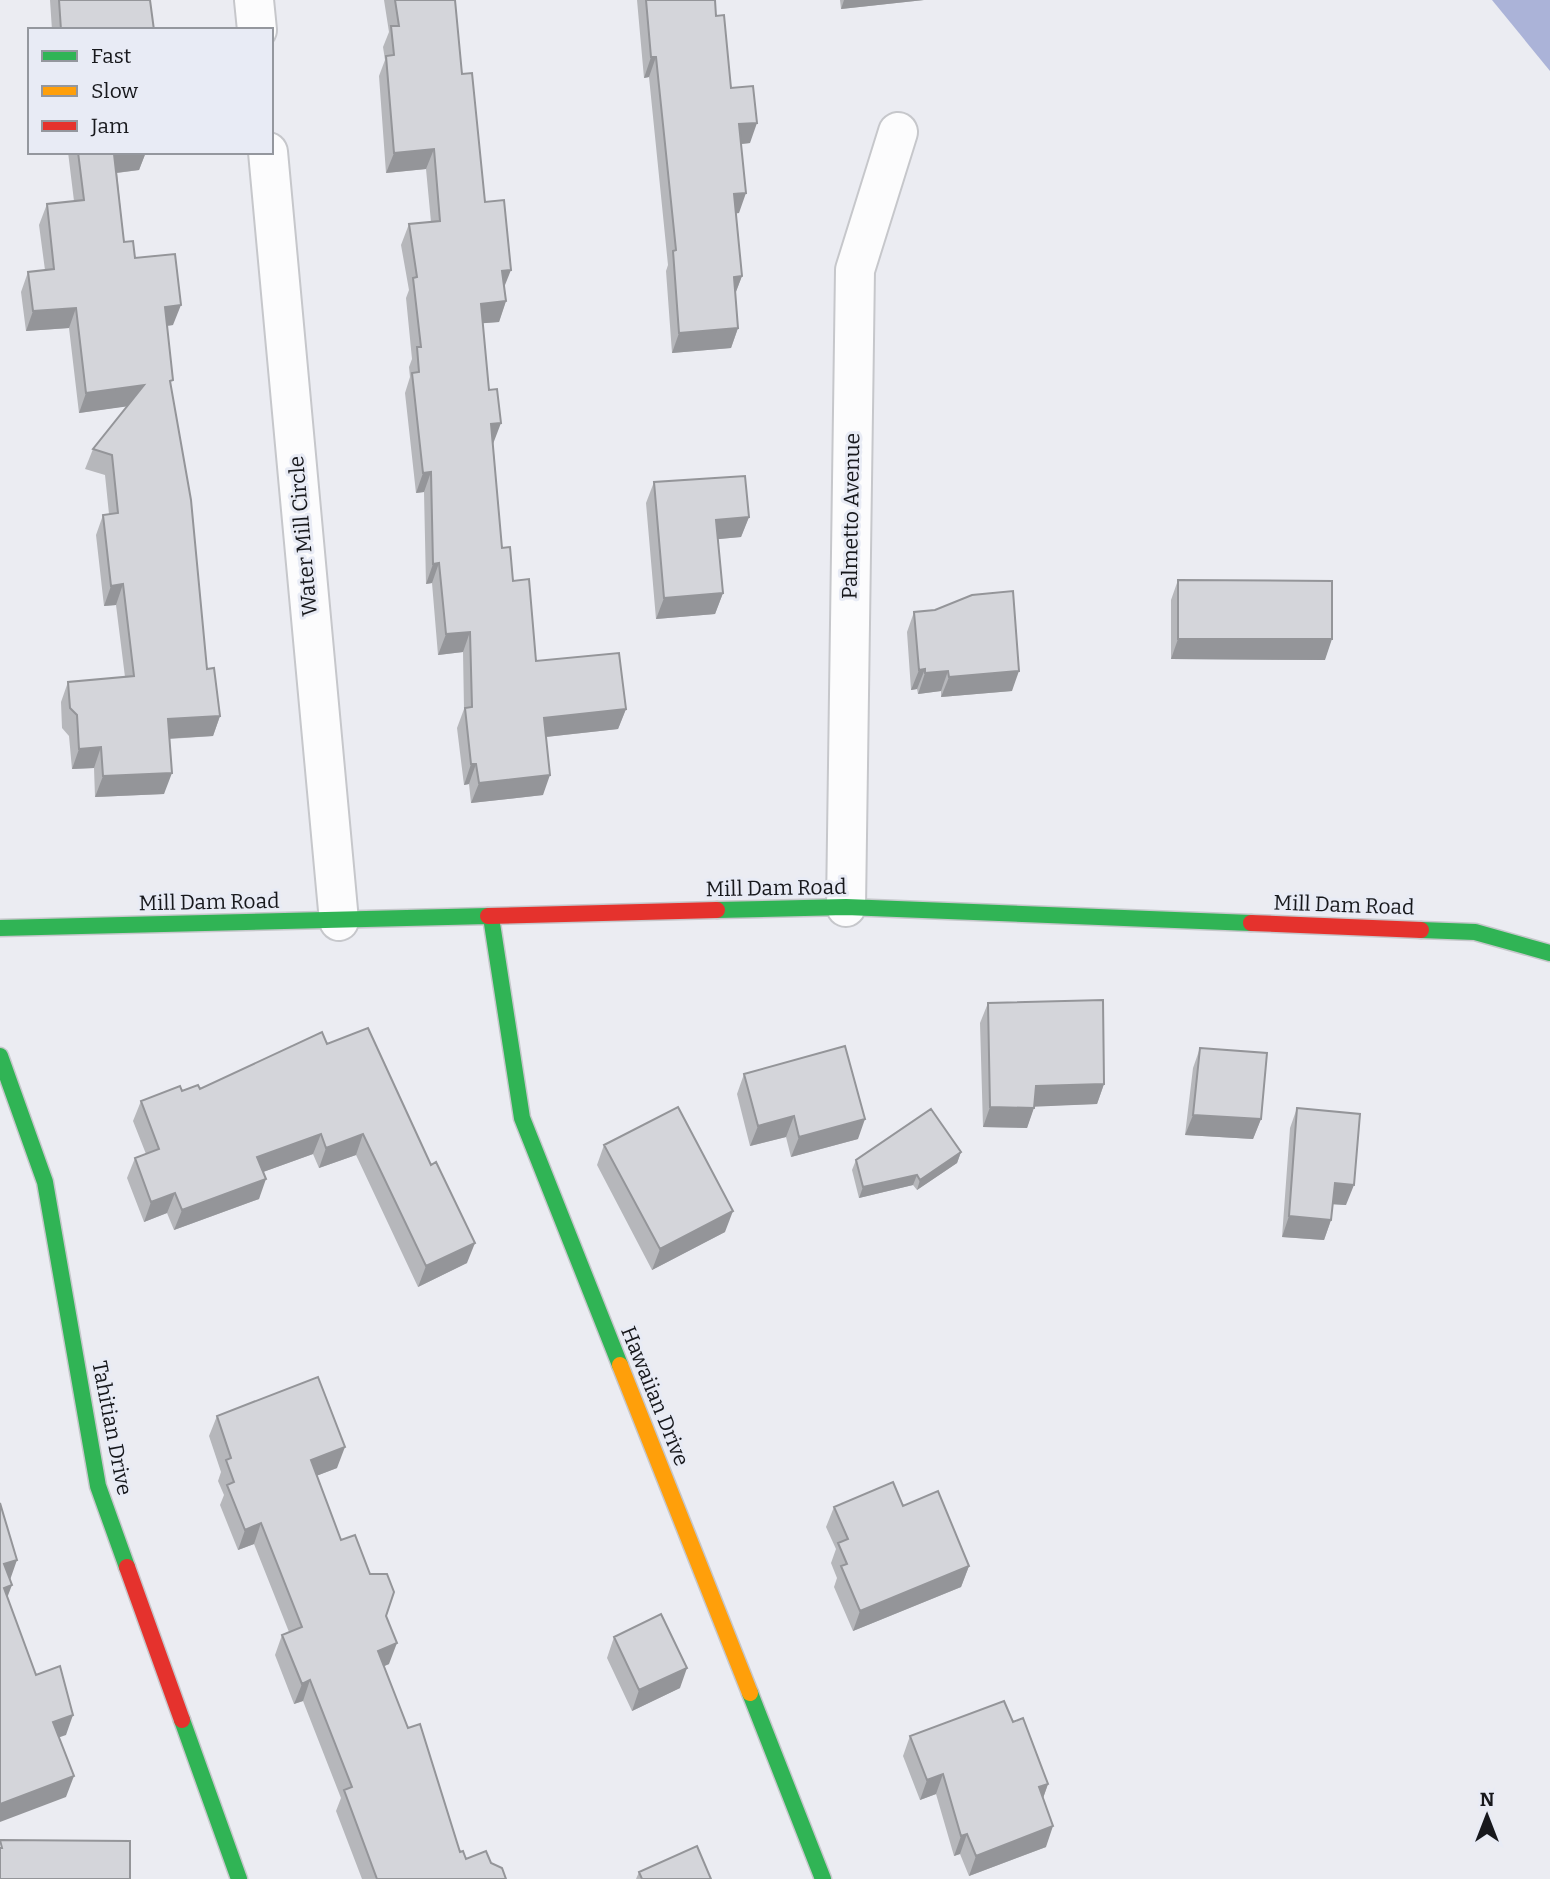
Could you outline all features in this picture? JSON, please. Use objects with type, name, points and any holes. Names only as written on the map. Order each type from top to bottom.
[{"type":"street","points":[[254,0],[257,28]]},
{"type":"street","name":"Palmetto Avenue","points":[[846,907],[855,270],[898,132]]},
{"type":"street","name":"Water Mill Circle","points":[[268,154],[339,921]]},
{"type":"street","name":"Mill Dam Road","points":[[0,928],[846,907],[1475,932],[1550,953]]},
{"type":"street","name":"Hawaiian Drive","points":[[491,917],[522,1118],[823,1879]]},
{"type":"street","name":"Tahitian Drive","points":[[0,1056],[45,1182],[98,1486],[239,1879]]},
{"type":"water","points":[[1492,0],[1550,0],[1550,71]]},
{"type":"building","points":[[59,0],[150,0],[154,28],[61,28]]},
{"type":"building","points":[[395,0],[455,0],[462,74],[472,73],[485,202],[504,200],[511,270],[502,271],[506,301],[481,304],[489,390],[497,389],[501,423],[491,424],[502,548],[510,547],[513,581],[529,579],[536,661],[619,653],[626,709],[544,718],[550,775],[479,783],[476,764],[471,764],[465,708],[472,707],[470,632],[446,634],[439,563],[433,564],[431,472],[423,473],[412,373],[419,372],[417,347],[421,347],[413,278],[417,277],[409,224],[440,221],[434,149],[394,153],[386,56],[394,55],[391,26],[399,26]]},
{"type":"building","points":[[646,0],[715,0],[716,16],[724,15],[731,88],[753,86],[757,123],[739,124],[746,193],[734,194],[742,276],[734,277],[738,328],[679,333],[673,251],[676,250],[656,57],[651,57]]},
{"type":"building","points":[[78,154],[114,154],[124,242],[133,241],[135,258],[175,254],[181,305],[165,307],[173,380],[170,381],[191,500],[207,669],[214,668],[220,716],[168,719],[172,773],[103,776],[101,747],[79,749],[77,715],[70,708],[68,682],[134,676],[123,584],[111,586],[103,515],[118,513],[112,455],[93,449],[144,385],[86,393],[76,308],[33,311],[28,272],[54,269],[47,204],[84,200]]},
{"type":"building","points":[[745,476],[749,517],[716,520],[723,593],[664,598],[654,482]]},
{"type":"building","points":[[1178,580],[1332,581],[1332,639],[1178,639]]},
{"type":"building","points":[[1013,591],[1019,671],[949,677],[948,671],[925,673],[925,669],[919,670],[914,612],[935,610],[972,595]]},
{"type":"building","points":[[1103,1000],[1104,1084],[1036,1086],[1034,1108],[990,1107],[988,1003]]},
{"type":"building","points":[[368,1028],[431,1165],[436,1162],[475,1243],[426,1266],[363,1134],[326,1148],[321,1134],[257,1157],[266,1179],[182,1210],[175,1193],[151,1202],[135,1158],[159,1149],[141,1101],[180,1086],[182,1091],[198,1085],[200,1089],[322,1032],[327,1044]]},
{"type":"building","points":[[845,1046],[865,1119],[799,1137],[794,1116],[758,1126],[744,1074]]},
{"type":"building","points":[[1200,1048],[1267,1053],[1261,1119],[1193,1115]]},
{"type":"building","points":[[678,1107],[733,1211],[660,1249],[604,1145]]},
{"type":"building","points":[[1297,1108],[1360,1114],[1354,1185],[1335,1183],[1331,1220],[1289,1216]]},
{"type":"building","points":[[931,1109],[961,1152],[920,1180],[917,1175],[863,1187],[856,1160]]},
{"type":"building","points":[[318,1377],[345,1447],[311,1460],[341,1540],[355,1535],[370,1574],[387,1574],[394,1592],[386,1616],[397,1643],[378,1651],[408,1728],[420,1724],[460,1852],[463,1851],[466,1859],[486,1851],[491,1863],[502,1868],[506,1879],[377,1879],[344,1790],[352,1787],[310,1680],[302,1684],[282,1635],[302,1627],[261,1523],[245,1530],[227,1485],[234,1482],[226,1460],[231,1458],[217,1416]]},
{"type":"building","points":[[893,1482],[903,1506],[938,1491],[969,1566],[860,1611],[841,1566],[847,1564],[838,1543],[848,1539],[834,1507]]},
{"type":"building","points":[[0,1503],[17,1560],[4,1564],[12,1585],[4,1588],[36,1675],[60,1666],[73,1715],[53,1722],[74,1776],[0,1804]]},
{"type":"building","points":[[661,1614],[687,1668],[639,1690],[614,1637]]},
{"type":"building","points":[[1004,1701],[1013,1722],[1023,1718],[1048,1784],[1039,1787],[1053,1826],[976,1856],[967,1834],[961,1836],[943,1774],[927,1780],[910,1736]]},
{"type":"building","points":[[0,1840],[130,1841],[130,1879],[0,1879]]},
{"type":"building","points":[[697,1846],[711,1879],[642,1879],[639,1872]]},
{"type":"traffic: fast","points":[[717,910],[846,907],[1251,923]]},
{"type":"traffic: fast","points":[[0,928],[488,916]]},
{"type":"traffic: fast","points":[[491,917],[522,1118],[620,1365]]},
{"type":"traffic: fast","points":[[1421,930],[1475,932],[1550,953]]},
{"type":"traffic: fast","points":[[0,1056],[45,1182],[98,1486],[127,1567]]},
{"type":"traffic: fast","points":[[750,1693],[823,1879]]},
{"type":"traffic: fast","points":[[182,1720],[239,1879]]},
{"type":"traffic: slow","points":[[620,1365],[750,1693]]},
{"type":"traffic: jam","points":[[488,916],[717,910]]},
{"type":"traffic: jam","points":[[1251,923],[1421,930]]},
{"type":"traffic: jam","points":[[127,1567],[182,1720]]}]
